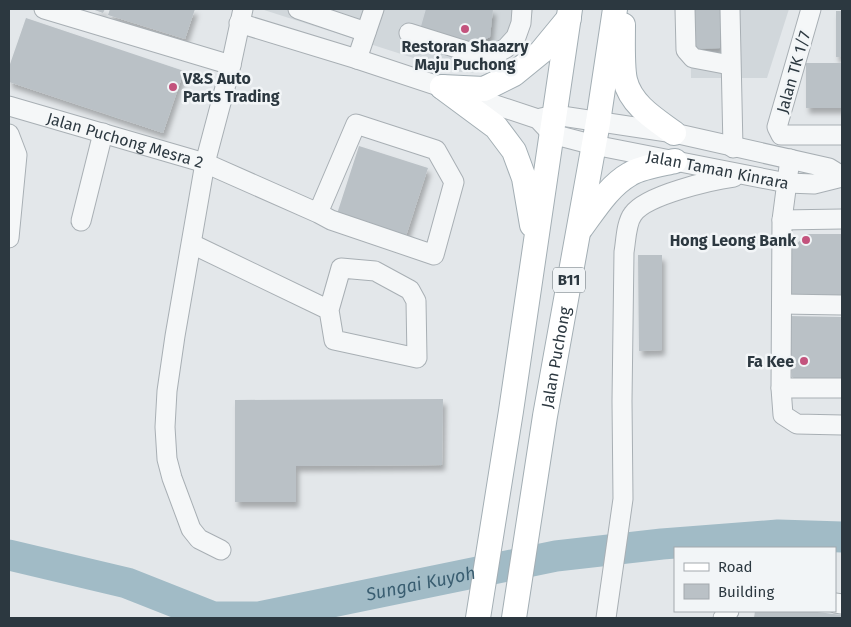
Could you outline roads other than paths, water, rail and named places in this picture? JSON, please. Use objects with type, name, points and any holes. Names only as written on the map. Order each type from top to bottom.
[{"type":"main road","name":"Jalan Puchong","points":[[514,618],[545,416],[598,122],[615,9]]},
{"type":"main road","points":[[622,9],[625,80],[634,99],[648,114],[674,133]]},
{"type":"main road","points":[[442,88],[484,89],[514,74],[540,52],[570,13]]},
{"type":"main road","name":"B11","points":[[478,618],[512,411],[535,244],[548,123],[570,13]]},
{"type":"main road","points":[[442,88],[496,127],[514,151],[524,178],[535,244]]},
{"type":"main road","points":[[578,231],[607,194],[625,177],[632,172],[675,161]]},
{"type":"street","points":[[44,9],[231,65]]},
{"type":"street","points":[[298,9],[366,32]]},
{"type":"street","points":[[357,59],[374,9]]},
{"type":"street","points":[[409,33],[476,54],[491,56],[506,48],[516,37],[521,23],[522,9]]},
{"type":"street","points":[[686,9],[686,50],[693,58],[730,65]]},
{"type":"street","points":[[730,9],[733,148]]},
{"type":"street","name":"Jalan TK 1/7","points":[[811,9],[776,127],[781,135],[842,135]]},
{"type":"street","points":[[241,16],[357,59],[548,123]]},
{"type":"street","name":"Jalan Puchong Mesra 2","points":[[9,106],[205,163],[231,65],[241,16]]},
{"type":"street","name":"Jalan Taman Kinrara","points":[[548,123],[598,122],[674,133],[733,148],[829,168],[842,176]]},
{"type":"street","name":"Jalan Taman Kinrara","points":[[548,123],[594,145],[748,176],[787,183],[814,184],[842,176]]},
{"type":"street","points":[[221,550],[199,540],[191,530],[172,478],[167,459],[165,432],[167,391],[175,336],[205,163],[331,220],[434,256],[454,182],[436,150],[356,124],[318,213]]},
{"type":"street","points":[[81,221],[103,133]]},
{"type":"street","points":[[9,134],[17,155],[9,238]]},
{"type":"street","points":[[790,159],[782,220],[781,388],[783,415],[797,424],[842,425]]},
{"type":"street","points":[[606,614],[623,499],[624,252],[633,214],[652,200],[678,191],[712,180],[748,176]]},
{"type":"street","points":[[782,220],[842,219]]},
{"type":"street","points":[[192,244],[329,310]]},
{"type":"street","points":[[341,268],[375,271],[410,290],[416,301],[417,358],[334,340],[329,310],[341,268]]},
{"type":"street","points":[[782,304],[842,305]]},
{"type":"street","points":[[781,388],[842,388]]},
{"type":"waterway","name":"Sungai Kuyoh","points":[[9,555],[127,583],[213,617],[259,617],[556,556],[662,544],[778,535],[842,537]]},
{"type":"place","name":"Restoran Shaazry Maju Puchong","points":[[465,29]]},
{"type":"place","name":"V&S Auto Parts Trading","points":[[173,87]]},
{"type":"place","name":"Hong Leong Bank","points":[[806,240]]},
{"type":"place","name":"Fa Kee","points":[[804,361]]}]
